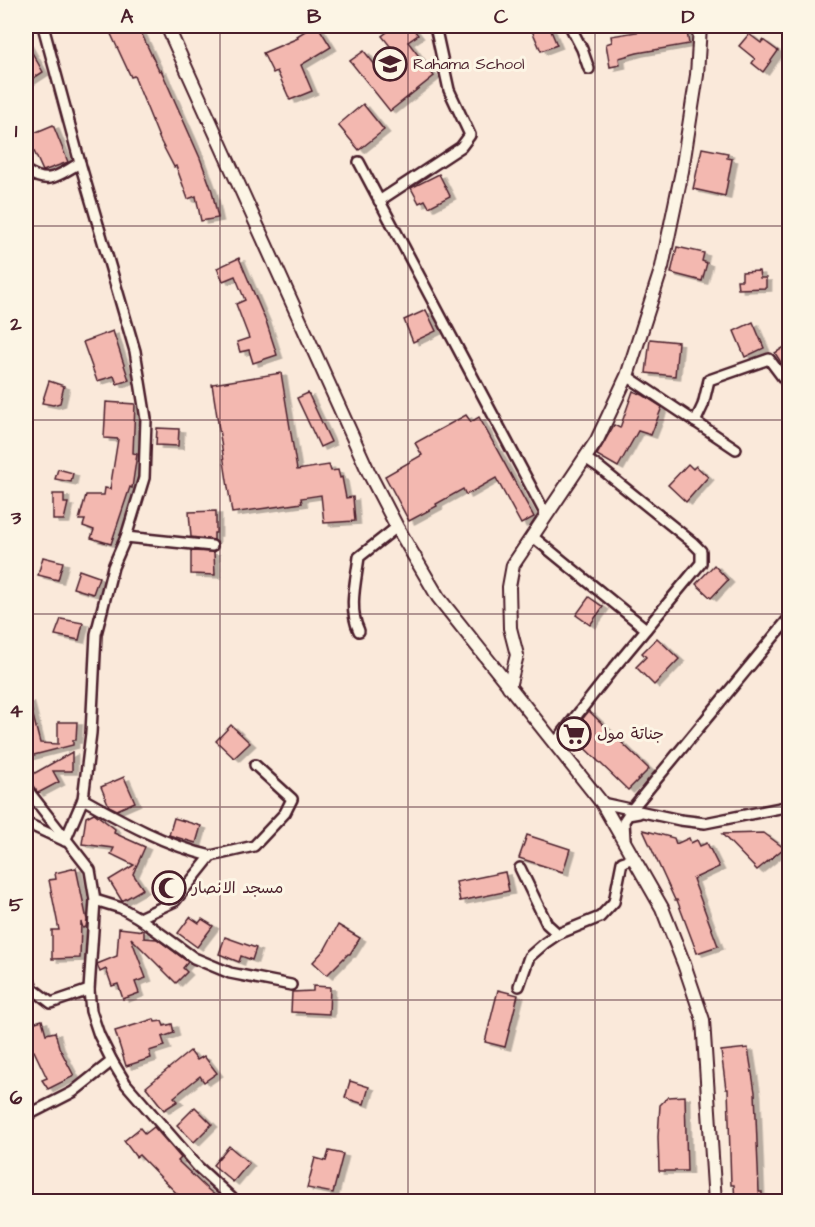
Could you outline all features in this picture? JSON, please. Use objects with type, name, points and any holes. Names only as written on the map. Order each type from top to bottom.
[{"type":"street","points":[[43,26],[135,351],[146,419],[144,478],[126,537],[113,567],[96,634],[91,733],[83,799],[65,841]]},
{"type":"street","points":[[167,26],[369,473],[397,527],[438,597],[602,803],[662,908],[703,1020],[715,1202]]},
{"type":"street","points":[[379,201],[461,147],[470,135],[449,90],[435,26]]},
{"type":"street","points":[[570,26],[589,69]]},
{"type":"street","points":[[509,687],[517,655],[510,628],[508,587],[513,565],[597,440],[627,376],[662,267],[682,171],[697,75],[700,26]]},
{"type":"street","points":[[359,162],[546,515]]},
{"type":"street","points":[[26,171],[38,179],[54,178],[80,163]]},
{"type":"street","points":[[695,422],[708,380],[769,359],[789,387]]},
{"type":"street","points":[[627,376],[736,449]]},
{"type":"street","points":[[555,742],[645,628],[701,563],[701,551],[585,458]]},
{"type":"street","points":[[359,631],[354,620],[354,598],[359,557],[397,527]]},
{"type":"street","points":[[532,536],[645,628]]},
{"type":"street","points":[[126,537],[212,546]]},
{"type":"street","points":[[632,809],[789,617]]},
{"type":"street","points":[[83,799],[182,849],[211,856],[254,846],[285,813],[292,799],[255,765]]},
{"type":"street","points":[[26,788],[65,841],[90,870],[95,900],[88,990],[91,1011],[99,1035],[112,1061],[126,1084],[198,1167],[236,1202]]},
{"type":"street","points":[[602,803],[680,820],[705,823],[789,806]]},
{"type":"street","points":[[626,845],[624,821],[628,815],[645,812]]},
{"type":"street","points":[[26,823],[65,841]]},
{"type":"street","points":[[138,918],[176,901],[211,856]]},
{"type":"street","points":[[519,986],[529,957],[558,934],[600,917],[615,902],[622,862],[634,858]]},
{"type":"street","points":[[520,868],[547,924],[558,934]]},
{"type":"street","points":[[95,900],[121,908],[194,958],[230,973],[291,985]]},
{"type":"street","points":[[26,974],[33,989],[51,1003],[88,990]]},
{"type":"street","points":[[26,1116],[73,1092],[112,1061]]},
{"type":"building","points":[[125,26],[138,26],[159,71],[161,70],[200,158],[212,191],[218,218],[201,221],[196,196],[188,199],[176,166],[174,167],[160,140],[134,76],[131,77],[110,32]]},
{"type":"building","points":[[313,26],[318,26],[331,47],[301,65],[312,91],[290,100],[277,71],[273,73],[263,53],[298,38],[297,36]]},
{"type":"building","points":[[395,26],[411,26],[418,35],[408,42],[434,76],[390,111],[350,61],[364,51],[379,70],[398,56],[382,36]]},
{"type":"building","points":[[530,26],[549,26],[557,45],[541,51]]},
{"type":"building","points":[[686,26],[689,44],[619,58],[620,65],[610,67],[606,44],[612,42],[611,36]]},
{"type":"building","points":[[749,34],[761,43],[763,40],[778,51],[763,72],[752,63],[755,59],[739,46]]},
{"type":"building","points":[[26,42],[43,72],[26,83]]},
{"type":"building","points":[[363,104],[384,130],[359,150],[338,125]]},
{"type":"building","points":[[53,125],[68,162],[43,171],[27,136]]},
{"type":"building","points":[[702,148],[728,153],[727,158],[732,159],[725,196],[693,189]]},
{"type":"building","points":[[439,174],[450,196],[429,207],[425,200],[419,203],[411,188]]},
{"type":"building","points":[[677,247],[704,253],[702,261],[707,263],[702,281],[671,273]]},
{"type":"building","points":[[239,258],[267,324],[277,355],[253,363],[249,350],[240,352],[237,342],[249,338],[236,304],[245,300],[235,276],[223,281],[217,268]]},
{"type":"building","points":[[759,271],[760,278],[766,278],[766,288],[738,289],[737,280],[742,280],[742,272]]},
{"type":"building","points":[[426,310],[436,331],[413,342],[404,320]]},
{"type":"building","points":[[753,322],[764,348],[745,357],[734,331]]},
{"type":"building","points":[[113,331],[129,380],[117,384],[114,376],[97,381],[83,342]]},
{"type":"building","points":[[650,339],[678,342],[675,376],[646,373]]},
{"type":"building","points":[[789,344],[789,375],[775,353]]},
{"type":"building","points":[[281,373],[297,470],[329,465],[331,471],[338,470],[340,478],[342,477],[346,498],[353,497],[355,521],[324,523],[321,495],[301,498],[302,503],[232,513],[212,384]]},
{"type":"building","points":[[49,381],[64,386],[60,403],[53,405],[42,403]]},
{"type":"building","points":[[633,391],[662,407],[651,435],[638,431],[618,467],[597,455],[614,425],[620,428]]},
{"type":"building","points":[[308,393],[331,442],[320,447],[297,398]]},
{"type":"building","points":[[106,402],[135,404],[133,453],[137,454],[132,488],[130,487],[111,544],[91,538],[94,530],[83,526],[85,520],[79,520],[86,495],[104,495],[105,488],[110,489],[118,439],[104,438]]},
{"type":"building","points":[[466,415],[471,422],[479,417],[534,517],[521,524],[496,478],[466,495],[463,489],[409,521],[385,476],[422,455],[415,443]]},
{"type":"building","points":[[157,428],[179,429],[178,446],[156,445]]},
{"type":"building","points":[[688,464],[693,469],[696,466],[708,477],[686,502],[668,485]]},
{"type":"building","points":[[58,469],[73,473],[71,482],[55,479]]},
{"type":"building","points":[[53,494],[64,494],[64,503],[68,503],[64,520],[53,520]]},
{"type":"building","points":[[216,511],[214,540],[191,537],[189,512]]},
{"type":"building","points":[[191,551],[214,552],[215,575],[191,574]]},
{"type":"building","points":[[43,557],[63,562],[58,580],[38,575]]},
{"type":"building","points":[[714,565],[728,580],[711,598],[696,584]]},
{"type":"building","points":[[79,570],[99,577],[93,594],[73,588]]},
{"type":"building","points":[[589,597],[603,607],[590,625],[576,615]]},
{"type":"building","points":[[61,619],[83,623],[79,640],[55,635]]},
{"type":"building","points":[[657,638],[679,659],[654,685],[636,667],[646,657],[642,653]]},
{"type":"building","points":[[26,700],[29,700],[40,743],[58,744],[58,722],[77,722],[76,740],[73,740],[73,745],[26,757]]},
{"type":"building","points":[[589,711],[649,769],[628,790],[570,734]]},
{"type":"building","points":[[231,725],[250,743],[234,758],[216,741]]},
{"type":"building","points":[[72,752],[72,771],[53,771],[59,782],[38,793],[31,783],[26,781],[26,778]]},
{"type":"building","points":[[124,777],[135,802],[117,810],[109,806],[101,787]]},
{"type":"building","points":[[94,813],[115,829],[114,833],[145,847],[133,874],[143,889],[122,901],[109,880],[134,865],[111,854],[114,848],[82,844],[86,817]]},
{"type":"building","points":[[174,818],[201,826],[196,843],[169,835]]},
{"type":"building","points":[[643,830],[674,838],[676,844],[689,838],[691,843],[697,840],[700,846],[707,843],[719,867],[693,879],[718,946],[697,953],[677,900]]},
{"type":"building","points":[[764,833],[784,848],[757,870],[722,834]]},
{"type":"building","points":[[527,835],[570,849],[563,872],[519,858]]},
{"type":"building","points":[[76,868],[87,920],[86,927],[83,928],[81,922],[80,958],[52,959],[52,930],[59,930],[49,880],[56,879],[55,873]]},
{"type":"building","points":[[505,872],[509,891],[460,901],[456,882]]},
{"type":"building","points":[[190,917],[199,923],[202,919],[213,926],[197,947],[178,933]]},
{"type":"building","points":[[338,925],[360,938],[350,954],[327,975],[313,962],[325,949]]},
{"type":"building","points":[[119,928],[144,931],[144,938],[157,939],[188,962],[183,968],[187,972],[176,983],[131,938],[146,978],[135,982],[139,993],[123,999],[118,984],[112,986],[106,969],[100,972],[97,964],[117,956]]},
{"type":"building","points":[[225,937],[256,948],[252,960],[241,956],[239,962],[219,954]]},
{"type":"building","points":[[313,986],[330,987],[329,1014],[291,1012],[292,992],[313,991]]},
{"type":"building","points":[[498,990],[518,995],[505,1047],[485,1042]]},
{"type":"building","points":[[154,1019],[155,1022],[162,1021],[164,1026],[172,1024],[174,1033],[162,1037],[165,1046],[149,1051],[151,1058],[126,1066],[115,1031]]},
{"type":"building","points":[[42,1020],[46,1034],[55,1032],[59,1047],[74,1076],[48,1089],[42,1080],[47,1078],[34,1051],[31,1051],[26,1033],[26,1025]]},
{"type":"building","points":[[748,1048],[755,1092],[759,1192],[762,1192],[762,1202],[735,1202],[734,1185],[731,1185],[728,1089],[726,1089],[721,1051]]},
{"type":"building","points":[[190,1051],[197,1060],[204,1056],[217,1073],[204,1082],[200,1076],[174,1097],[178,1101],[164,1110],[146,1087]]},
{"type":"building","points":[[350,1081],[369,1087],[364,1104],[345,1098]]},
{"type":"building","points":[[685,1096],[687,1171],[659,1171],[660,1105],[668,1097]]},
{"type":"building","points":[[195,1107],[212,1124],[194,1142],[177,1125]]},
{"type":"building","points":[[154,1127],[181,1158],[178,1161],[223,1202],[185,1202],[139,1155],[136,1157],[124,1141],[140,1128],[145,1134]]},
{"type":"building","points":[[229,1146],[249,1163],[233,1182],[213,1165]]},
{"type":"building","points":[[329,1151],[343,1154],[333,1193],[307,1188],[315,1158],[326,1161]]},
{"type":"place","name":"Rahama School","points":[[390,64]]},
{"type":"place","name":"جناتة مول","points":[[574,734]]},
{"type":"place","name":"مسجد الانصار","points":[[169,888]]}]
